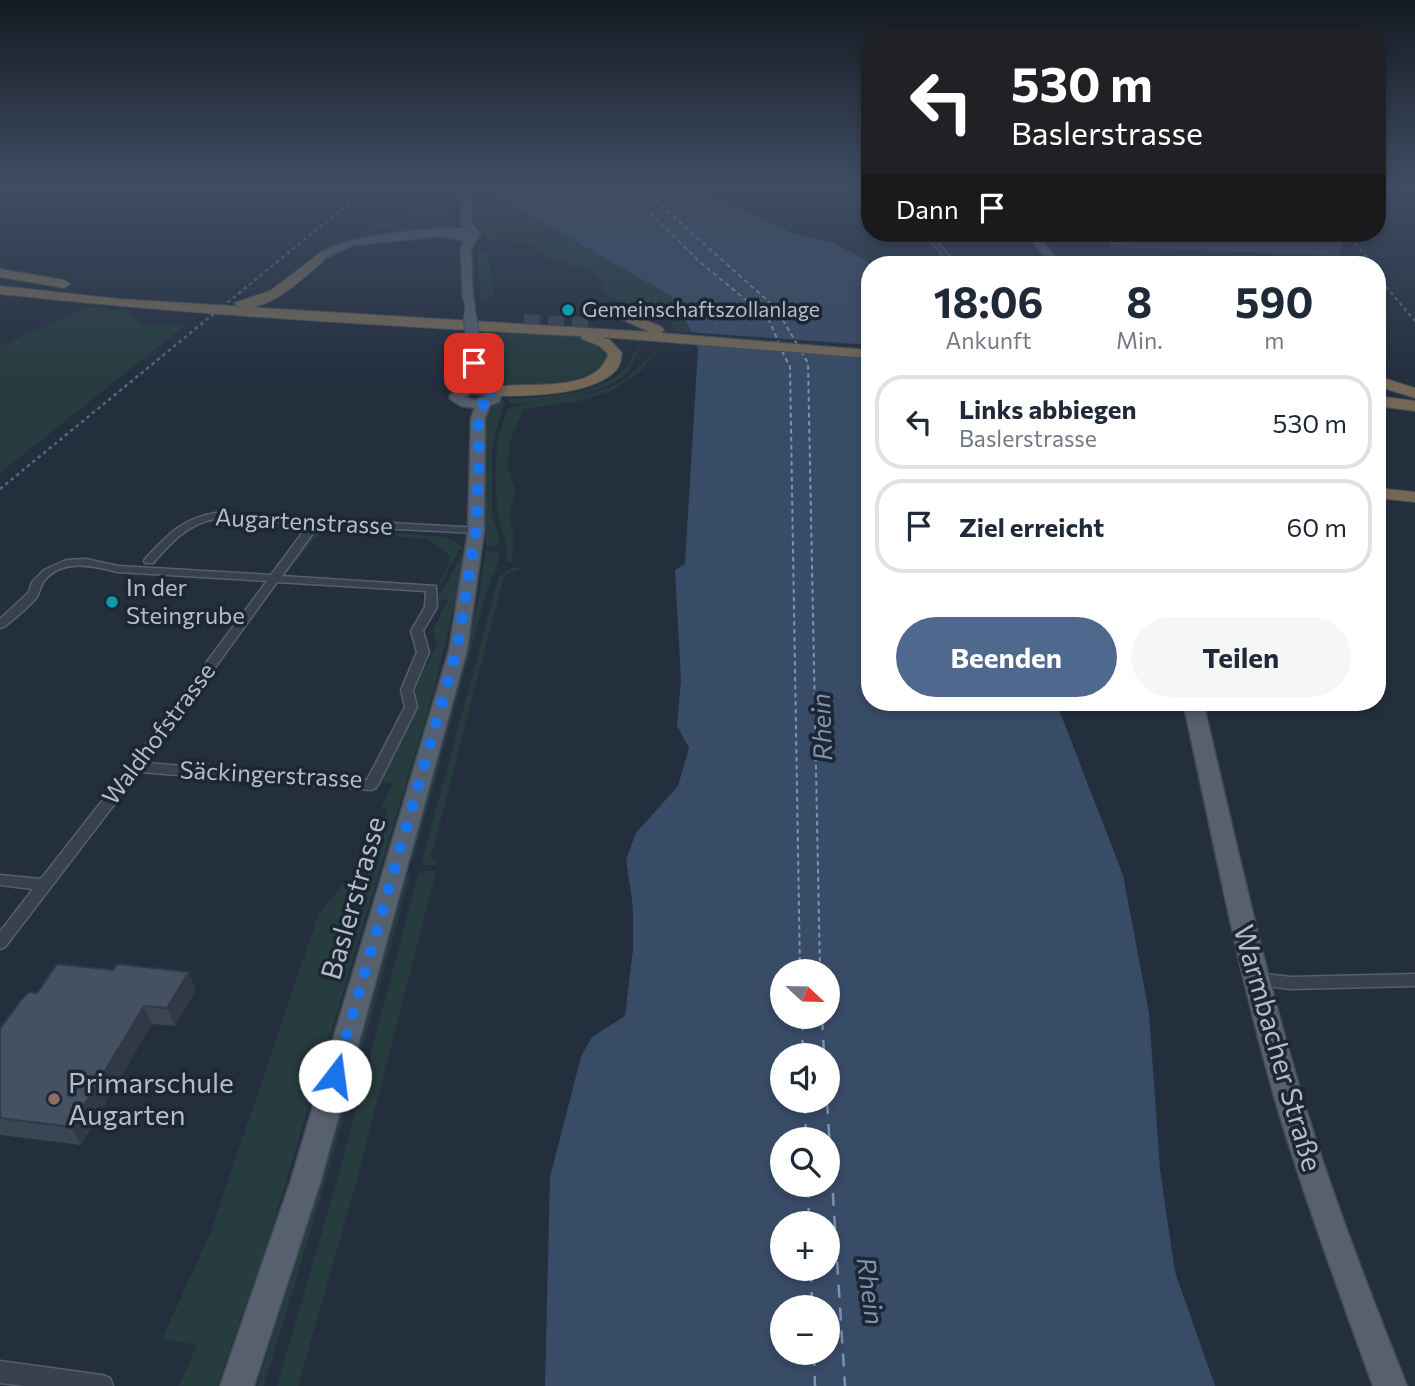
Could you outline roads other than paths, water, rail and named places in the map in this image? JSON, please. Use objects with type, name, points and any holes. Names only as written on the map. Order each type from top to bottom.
[{"type":"highway","points":[[192,301],[248,302],[270,298],[324,257]]},
{"type":"highway","points":[[314,310],[293,305],[286,298],[324,257]]},
{"type":"highway","points":[[0,271],[99,289],[192,301],[524,321]]},
{"type":"highway","points":[[0,278],[90,294],[212,309]]},
{"type":"highway","points":[[0,290],[76,299],[586,336],[610,346],[616,357],[605,373],[577,383],[487,400]]},
{"type":"highway","points":[[612,310],[667,335]]},
{"type":"highway","points":[[591,326],[809,347],[861,349]]},
{"type":"highway","points":[[479,330],[699,336],[861,353]]},
{"type":"highway","points":[[487,400],[559,392],[597,382],[621,369],[628,353],[636,344],[667,335]]},
{"type":"highway","points":[[1386,384],[1415,393]]},
{"type":"highway","points":[[1386,395],[1415,398]]},
{"type":"highway","points":[[1386,402],[1415,406]]},
{"type":"highway","points":[[1386,496],[1415,499]]},
{"type":"main road","points":[[324,257],[334,249]]},
{"type":"main road","points":[[324,257],[341,249]]},
{"type":"main road","points":[[463,249],[469,299],[479,330],[472,382],[456,397],[466,404],[487,400],[472,382]]},
{"type":"main road","name":"Baslerstrasse","points":[[237,1386],[306,1180],[457,650],[476,530],[479,455],[487,400]]},
{"type":"main road","name":"Warmbacher Straße","points":[[1195,711],[1256,979],[1310,1167],[1390,1386]]},
{"type":"street","name":"Augartenstrasse","points":[[149,561],[185,524],[198,517],[476,530]]},
{"type":"street","name":"Waldhofstrasse","points":[[0,943],[136,767],[315,523]]},
{"type":"street","points":[[0,625],[35,592],[36,583],[61,564],[76,561],[117,569],[274,577]]},
{"type":"street","name":"Säckingerstrasse","points":[[136,767],[371,785],[411,707],[407,690],[423,652],[417,631],[431,607],[432,588],[274,577]]},
{"type":"street","points":[[0,880],[45,885]]},
{"type":"street","points":[[1256,979],[1292,982],[1415,980]]},
{"type":"street","points":[[0,1371],[102,1386]]},
{"type":"water","name":"Rhein","points":[[588,249],[845,249],[861,258],[861,711],[1059,711],[1123,875],[1149,1013],[1160,1170],[1175,1272],[1215,1386],[545,1386],[550,1177],[581,1057],[592,1037],[625,1016],[633,950],[633,907],[626,859],[636,833],[678,786],[689,748],[677,726],[681,680],[675,570],[685,564],[698,348],[671,296]]},
{"type":"tunnel","points":[[524,322],[591,326]]},
{"type":"railway","points":[[0,489],[293,249]]},
{"type":"railway","points":[[1360,249],[1366,256]]},
{"type":"railway","points":[[1386,287],[1415,321]]},
{"type":"place","name":"Gemeinschaftszollanlage","points":[[568,310]]},
{"type":"place","name":"In der Steingrube","points":[[112,602]]},
{"type":"place","name":"Primarschule Augarten","points":[[54,1099]]}]
